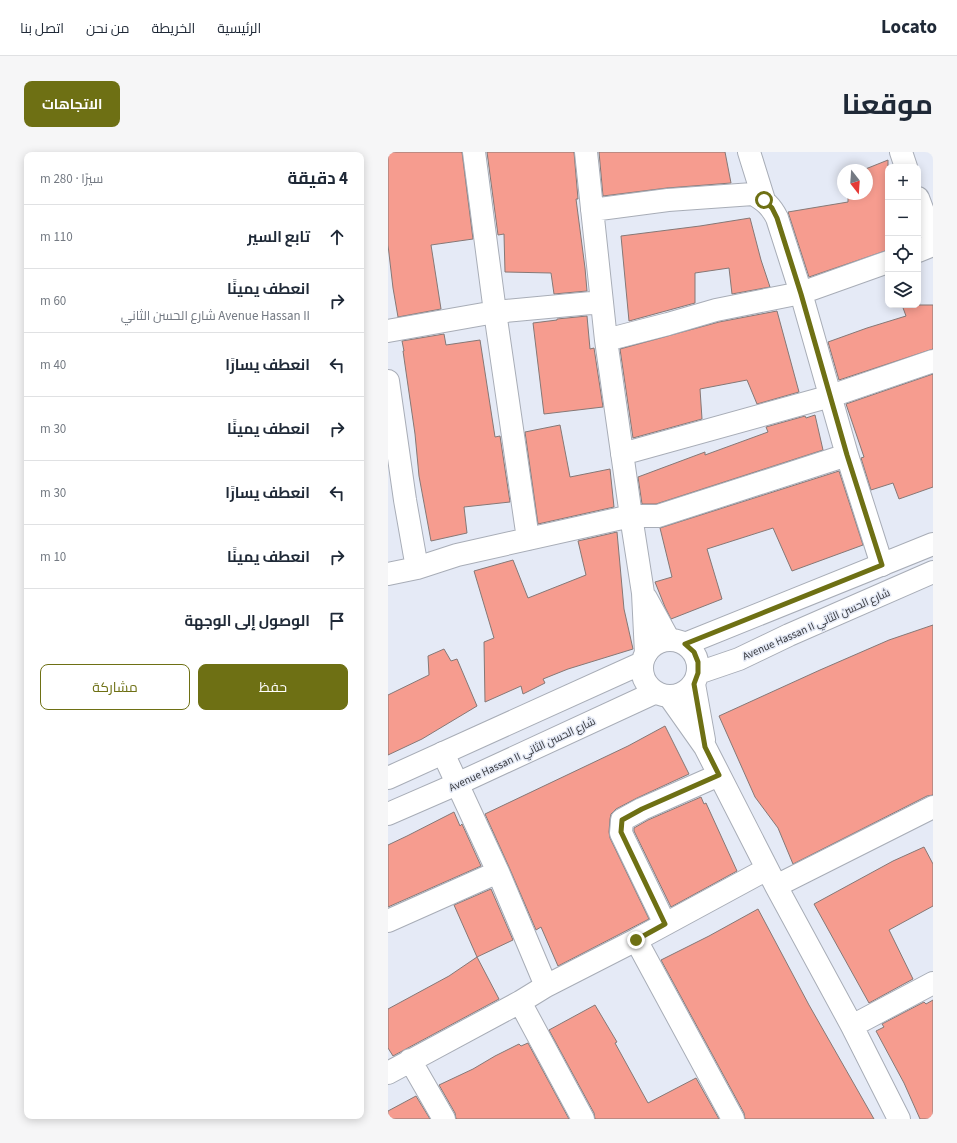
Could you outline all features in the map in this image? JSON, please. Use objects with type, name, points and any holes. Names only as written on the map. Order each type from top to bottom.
[{"type":"street","points":[[474,152],[495,312],[528,539]]},
{"type":"street","points":[[586,152],[606,340],[643,593],[644,658],[642,671],[644,680],[649,687],[662,694],[705,747],[772,877],[852,1026],[899,1119]]},
{"type":"street","points":[[749,152],[764,200]]},
{"type":"street","points":[[901,152],[905,164]]},
{"type":"street","points":[[592,210],[668,200],[753,194],[764,200],[772,208],[777,218],[801,294],[847,455],[882,565]]},
{"type":"street","points":[[919,200],[933,238]]},
{"type":"street","points":[[921,250],[933,246]]},
{"type":"street","points":[[606,340],[716,310],[801,294],[885,263]]},
{"type":"street","points":[[388,331],[495,312],[602,302]]},
{"type":"street","points":[[622,454],[831,396],[933,361]]},
{"type":"street","points":[[388,381],[405,500],[417,568]]},
{"type":"street","points":[[388,574],[417,568],[457,555],[631,516],[658,516],[847,455]]},
{"type":"street","points":[[677,642],[882,565],[933,544]]},
{"type":"street","name":"Avenue Hassan II شارع الحسن الثاني","points":[[696,679],[789,635],[933,572]]},
{"type":"street","points":[[643,593],[677,642]]},
{"type":"street","points":[[388,778],[644,658],[650,648],[662,640],[677,642],[694,652],[698,662],[696,679],[705,747]]},
{"type":"street","points":[[662,694],[678,695],[687,691],[696,679]]},
{"type":"street","name":"Avenue Hassan II شارع الحسن الثاني","points":[[388,814],[662,694]]},
{"type":"street","points":[[443,753],[498,872],[546,986]]},
{"type":"street","points":[[665,924],[621,832],[622,820],[642,809],[719,775]]},
{"type":"street","points":[[388,1073],[520,1002],[546,986],[665,924],[933,807]]},
{"type":"street","points":[[388,921],[498,872]]},
{"type":"street","points":[[636,940],[733,1119]]},
{"type":"street","points":[[852,1026],[933,983]]},
{"type":"street","points":[[520,1002],[583,1119]]},
{"type":"street","points":[[410,1060],[444,1119]]},
{"type":"building","points":[[388,152],[462,152],[473,239],[431,245],[441,309],[398,317],[388,245]]},
{"type":"building","points":[[487,152],[574,152],[578,199],[576,199],[587,291],[554,294],[551,273],[505,272],[504,234],[498,235]]},
{"type":"building","points":[[599,152],[725,152],[731,183],[667,188],[603,196]]},
{"type":"building","points":[[888,160],[888,164],[885,164],[885,251],[809,277],[788,212],[848,202],[848,200],[873,200],[873,166]]},
{"type":"building","points":[[750,218],[770,287],[732,294],[729,268],[695,273],[695,303],[629,321],[621,236]]},
{"type":"building","points":[[921,305],[933,305],[933,349],[839,380],[828,342],[906,316],[903,308],[921,308]]},
{"type":"building","points":[[777,311],[799,392],[757,404],[747,380],[700,389],[702,419],[633,438],[620,349],[719,322]]},
{"type":"building","points":[[587,316],[590,349],[594,348],[603,407],[544,414],[533,323]]},
{"type":"building","points":[[444,334],[446,345],[480,340],[495,437],[500,436],[510,502],[464,507],[467,533],[431,541],[419,476],[415,434],[402,341]]},
{"type":"building","points":[[933,374],[933,487],[899,499],[893,483],[871,490],[861,458],[864,457],[846,404]]},
{"type":"building","points":[[815,415],[823,450],[656,504],[642,504],[638,477],[705,452],[705,455],[768,432],[766,427],[805,416],[806,418]]},
{"type":"building","points":[[560,425],[570,477],[610,469],[614,507],[538,524],[525,432]]},
{"type":"building","points":[[839,471],[863,545],[792,571],[773,528],[707,549],[722,599],[671,619],[655,582],[672,577],[660,528]]},
{"type":"building","points":[[617,532],[624,609],[633,649],[568,669],[543,679],[545,683],[523,694],[521,686],[485,702],[484,642],[494,638],[474,571],[513,560],[528,598],[586,575],[578,541]]},
{"type":"building","points":[[933,625],[933,795],[927,796],[793,864],[778,828],[755,797],[719,716],[889,640]]},
{"type":"building","points":[[444,649],[451,661],[457,659],[477,706],[422,739],[388,755],[388,695],[429,675],[428,656]]},
{"type":"building","points":[[665,726],[689,774],[616,809],[611,814],[610,819],[610,838],[649,919],[558,966],[541,927],[536,930],[485,814],[628,746]]},
{"type":"building","points":[[701,797],[704,804],[706,803],[737,871],[671,907],[634,831],[634,828],[648,820]]},
{"type":"building","points":[[454,812],[460,826],[462,824],[481,866],[388,907],[388,845]]},
{"type":"building","points":[[924,847],[933,864],[933,906],[889,930],[913,979],[869,1003],[814,904],[893,861]]},
{"type":"building","points":[[491,889],[513,940],[477,957],[454,905]]},
{"type":"building","points":[[758,909],[809,1005],[874,1119],[745,1119],[744,1113],[661,960]]},
{"type":"building","points":[[477,957],[499,999],[393,1056],[388,1048],[388,1009],[449,976]]},
{"type":"building","points":[[933,1000],[933,1119],[920,1119],[904,1083],[876,1031],[884,1027],[882,1024],[924,1002],[926,1004]]},
{"type":"building","points":[[595,1005],[617,1042],[615,1043],[648,1103],[696,1078],[719,1119],[595,1119],[594,1113],[549,1030]]},
{"type":"building","points":[[528,1043],[569,1119],[456,1119],[455,1113],[439,1085],[473,1069],[519,1044],[521,1046]]},
{"type":"building","points":[[416,1096],[430,1119],[388,1119],[388,1111]]},
{"type":"route","points":[[636,940],[665,924],[621,832],[622,820],[642,809],[719,775],[705,747],[694,684],[698,673],[698,662],[694,652],[685,644],[882,565],[847,455],[801,294],[781,235],[777,218],[772,208],[764,200]]}]
